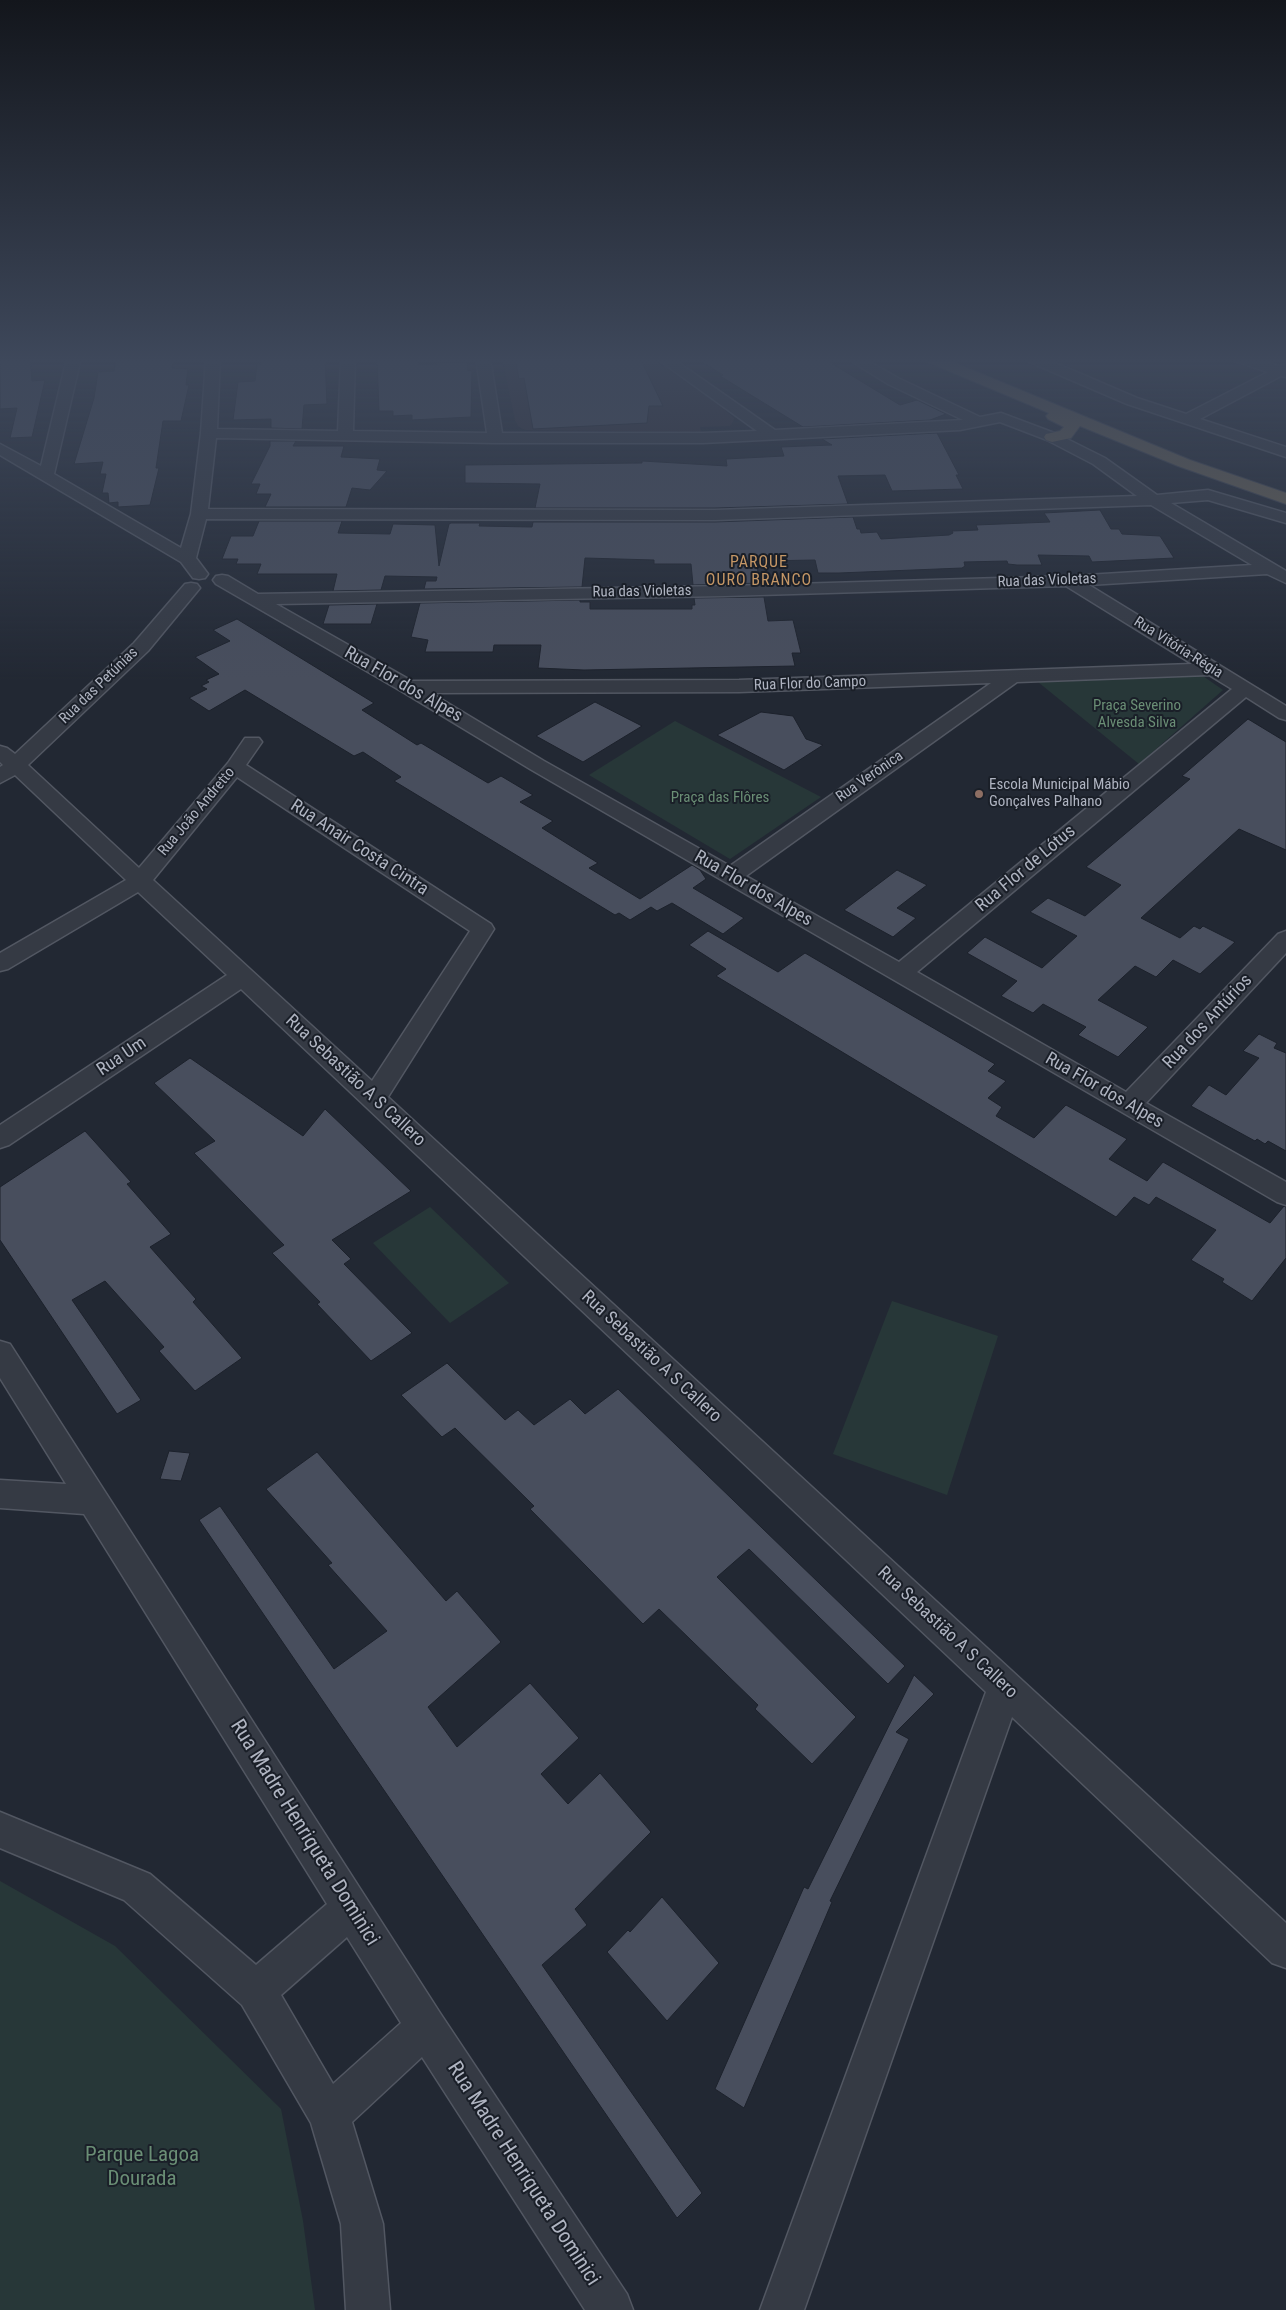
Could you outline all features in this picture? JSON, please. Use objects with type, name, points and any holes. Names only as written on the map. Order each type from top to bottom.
[{"type":"highway","points":[[1192,466],[1286,499]]},
{"type":"highway","points":[[1227,466],[1260,478],[1286,484]]},
{"type":"street","points":[[29,466],[187,558]]},
{"type":"street","points":[[46,476],[48,466]]},
{"type":"street","points":[[195,581],[187,558],[199,514],[205,466]]},
{"type":"street","points":[[1078,466],[1154,500]]},
{"type":"street","points":[[1106,466],[1154,500],[1286,578]]},
{"type":"street","points":[[199,514],[714,515],[1154,500],[1208,496],[1227,499],[1286,518]]},
{"type":"street","name":"Rua das Violetas","points":[[254,599],[715,591],[1070,581],[1270,569]]},
{"type":"street","name":"Rua Flor dos Alpes","points":[[195,581],[215,573],[222,580],[408,687],[537,765],[1286,1195]]},
{"type":"street","name":"Rua das Petúnias","points":[[5,765],[141,647],[195,581]]},
{"type":"street","name":"Rua Vitória-Régia","points":[[1070,581],[1286,714]]},
{"type":"street","name":"Rua Flor do Campo","points":[[408,687],[739,686],[1010,678],[1212,669]]},
{"type":"street","name":"Rua Verônica","points":[[731,876],[1010,678]]},
{"type":"street","name":"Rua Flor de Lótus","points":[[900,974],[1244,689]]},
{"type":"street","name":"Rua João Andretto","points":[[140,881],[234,767],[252,742]]},
{"type":"street","name":"Rua Sebastião A S Callero","points":[[5,765],[140,881],[243,976],[1286,1949]]},
{"type":"street","name":"Rua Anair Costa Cintra","points":[[234,767],[482,929],[374,1098]]},
{"type":"street","points":[[0,963],[140,881]]},
{"type":"street","name":"Rua dos Antúrios","points":[[1129,1106],[1286,940]]},
{"type":"street","name":"Rua Um","points":[[0,1138],[243,976]]},
{"type":"street","name":"Rua Madre Henriqueta Dominici","points":[[0,1354],[426,2026],[611,2310]]},
{"type":"street","points":[[0,1494],[94,1500]]},
{"type":"street","points":[[782,2310],[1005,1687]]},
{"type":"street","points":[[0,1830],[137,1887],[256,1991],[330,2115],[362,2224],[368,2310]]},
{"type":"street","points":[[256,1991],[352,1907]]},
{"type":"street","points":[[330,2115],[426,2026]]},
{"type":"green space","name":"Praça Severino Alvesda Silva","points":[[1200,674],[1223,690],[1139,764],[1038,682]]},
{"type":"green space","name":"Praça das Flôres","points":[[675,721],[821,797],[730,859],[589,775]]},
{"type":"green space","points":[[430,1207],[509,1283],[450,1323],[373,1243]]},
{"type":"green space","points":[[892,1301],[998,1336],[947,1495],[833,1454]]},
{"type":"green space","name":"Parque Lagoa Dourada","points":[[0,1881],[115,1946],[281,2109],[303,2221],[315,2310],[0,2310]]},
{"type":"building","points":[[102,466],[156,466],[156,468],[159,468],[150,505],[118,507],[118,502],[109,503],[108,493],[102,493],[106,474],[100,474]]},
{"type":"building","points":[[260,466],[378,466],[377,470],[387,471],[370,490],[352,488],[346,507],[265,507],[271,494],[256,494],[260,484],[251,484]]},
{"type":"building","points":[[465,466],[954,466],[959,475],[956,475],[963,489],[892,491],[885,475],[838,476],[848,504],[715,508],[535,508],[540,484],[465,483]]},
{"type":"building","points":[[1100,510],[1111,529],[1119,529],[1122,534],[1160,536],[1174,558],[1092,562],[1089,556],[1038,555],[1042,565],[1008,564],[1007,561],[964,562],[965,566],[962,568],[839,573],[818,573],[815,560],[761,561],[762,567],[757,568],[761,583],[693,585],[691,564],[654,564],[654,560],[585,558],[582,587],[424,589],[426,581],[436,581],[437,577],[385,576],[381,590],[333,591],[337,574],[257,574],[261,564],[236,564],[238,559],[222,559],[231,536],[253,536],[259,521],[342,521],[338,533],[390,534],[393,524],[435,525],[439,566],[449,524],[451,523],[480,523],[479,526],[532,527],[533,522],[715,522],[853,517],[857,529],[860,529],[861,533],[877,532],[881,539],[949,535],[953,533],[952,531],[978,530],[976,525],[1050,522],[1044,513]]},
{"type":"building","points":[[764,597],[768,621],[793,620],[801,653],[792,653],[795,666],[584,670],[538,668],[541,645],[494,645],[493,652],[425,652],[428,640],[411,637],[420,603],[580,600],[580,602],[590,602],[590,609],[692,609],[692,605],[695,605],[694,598]]},
{"type":"building","points":[[377,604],[371,624],[323,624],[329,605]]},
{"type":"building","points":[[237,619],[374,703],[362,710],[417,745],[421,743],[488,783],[501,776],[533,795],[520,802],[553,821],[542,828],[598,863],[589,868],[640,899],[692,865],[700,870],[706,879],[693,888],[744,918],[723,934],[672,903],[657,911],[651,907],[630,920],[619,913],[615,915],[394,781],[401,777],[363,752],[354,756],[245,690],[209,711],[189,698],[207,689],[201,686],[209,682],[206,680],[219,674],[195,657],[230,641],[213,630]]},
{"type":"building","points":[[595,702],[642,726],[583,762],[536,736]]},
{"type":"building","points":[[761,712],[793,716],[806,739],[823,745],[784,770],[717,735]]},
{"type":"building","points":[[1248,719],[1286,742],[1286,850],[1239,829],[1141,918],[1180,938],[1194,926],[1200,929],[1203,926],[1235,942],[1200,974],[1173,960],[1156,977],[1135,966],[1098,1000],[1148,1027],[1118,1057],[1078,1035],[1086,1027],[1043,1004],[1033,1013],[1001,996],[1017,981],[967,953],[985,937],[1042,968],[1077,936],[1030,912],[1048,898],[1085,916],[1121,885],[1086,867],[1190,779],[1182,776]]},
{"type":"building","points":[[897,870],[927,885],[897,908],[916,918],[893,937],[844,910]]},
{"type":"building","points":[[708,931],[778,972],[805,953],[995,1064],[988,1071],[1006,1081],[988,1098],[1002,1107],[996,1116],[1034,1138],[1066,1105],[1127,1139],[1109,1159],[1147,1181],[1163,1162],[1270,1223],[1284,1206],[1286,1207],[1286,1258],[1252,1301],[1222,1282],[1224,1279],[1191,1260],[1216,1230],[1156,1197],[1149,1205],[1134,1197],[1116,1217],[716,976],[726,969],[689,945]]},
{"type":"building","points":[[1259,1034],[1277,1043],[1274,1048],[1286,1053],[1286,1151],[1268,1141],[1265,1144],[1257,1139],[1255,1141],[1191,1106],[1209,1085],[1226,1095],[1259,1058],[1243,1051]]},
{"type":"building","points":[[190,1058],[303,1136],[325,1109],[411,1191],[332,1240],[351,1259],[344,1264],[412,1333],[371,1361],[317,1304],[320,1302],[272,1253],[284,1245],[194,1153],[215,1141],[154,1083]]},
{"type":"building","points":[[85,1131],[131,1182],[127,1184],[171,1234],[150,1247],[196,1299],[193,1302],[242,1358],[195,1391],[159,1351],[164,1347],[105,1281],[72,1300],[141,1400],[117,1414],[0,1240],[0,1187]]},
{"type":"building","points":[[447,1363],[505,1420],[518,1410],[534,1425],[570,1399],[585,1414],[618,1389],[905,1666],[888,1684],[749,1549],[717,1577],[856,1717],[812,1764],[755,1709],[758,1705],[659,1609],[643,1624],[530,1509],[534,1506],[455,1428],[442,1437],[401,1395]]},
{"type":"building","points":[[169,1451],[190,1453],[181,1481],[160,1479]]},
{"type":"building","points":[[317,1452],[446,1601],[457,1591],[501,1642],[428,1707],[457,1747],[530,1683],[579,1738],[541,1774],[568,1804],[600,1773],[651,1832],[575,1909],[587,1925],[542,1965],[702,2193],[677,2218],[199,1520],[220,1506],[334,1669],[387,1631],[328,1565],[332,1563],[266,1489]]},
{"type":"building","points":[[914,1675],[934,1694],[896,1732],[909,1739],[830,1901],[832,1902],[744,2108],[715,2089],[804,1887],[808,1889]]},
{"type":"building","points":[[662,1897],[719,1963],[667,2021],[607,1952],[628,1930],[630,1932]]},
{"type":"place","name":"Escola Municipal Mábio Gonçalves Palhano","points":[[979,794]]},
{"type":"district","name":"PARQUE OURO BRANCO","points":[[759,572]]}]
